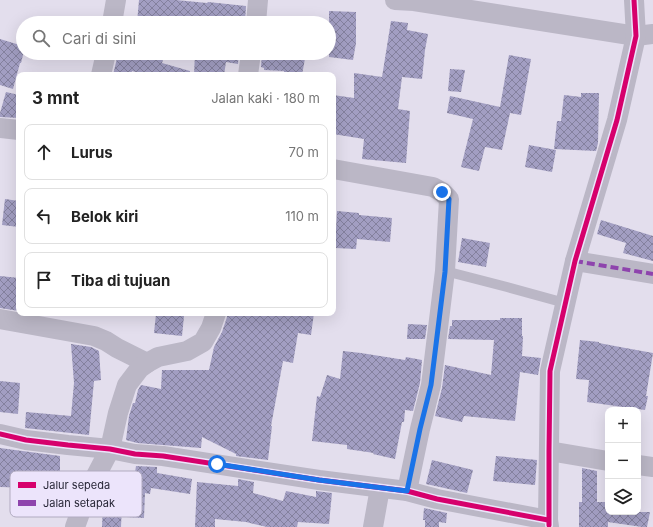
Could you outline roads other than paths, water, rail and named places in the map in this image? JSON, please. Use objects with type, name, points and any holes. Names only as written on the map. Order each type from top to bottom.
[{"type":"street","points":[[113,16],[116,0]]},
{"type":"street","points":[[257,16],[258,0]]},
{"type":"street","points":[[408,0],[645,35]]},
{"type":"street","points":[[0,434],[26,440],[110,448],[135,454],[163,456],[319,480],[407,491],[548,524],[550,371],[575,261],[616,120],[645,35],[634,0]]},
{"type":"street","points":[[102,72],[104,60]]},
{"type":"street","points":[[249,72],[251,60]]},
{"type":"street","points":[[0,128],[16,130]]},
{"type":"street","points":[[336,170],[432,187],[442,192],[449,199],[445,272],[431,385],[407,491]]},
{"type":"street","points":[[575,261],[653,274]]},
{"type":"street","points":[[98,471],[110,448],[118,413],[127,385],[140,368],[147,363],[158,357],[187,351],[203,342],[211,328],[215,316]]},
{"type":"street","points":[[0,319],[94,336],[147,363]]},
{"type":"street","points":[[549,451],[605,460]]},
{"type":"street","points":[[641,466],[653,468]]},
{"type":"street","points":[[374,527],[380,488]]},
{"type":"street","points":[[75,527],[79,517]]},
{"type":"lane","points":[[445,272],[565,303]]}]
